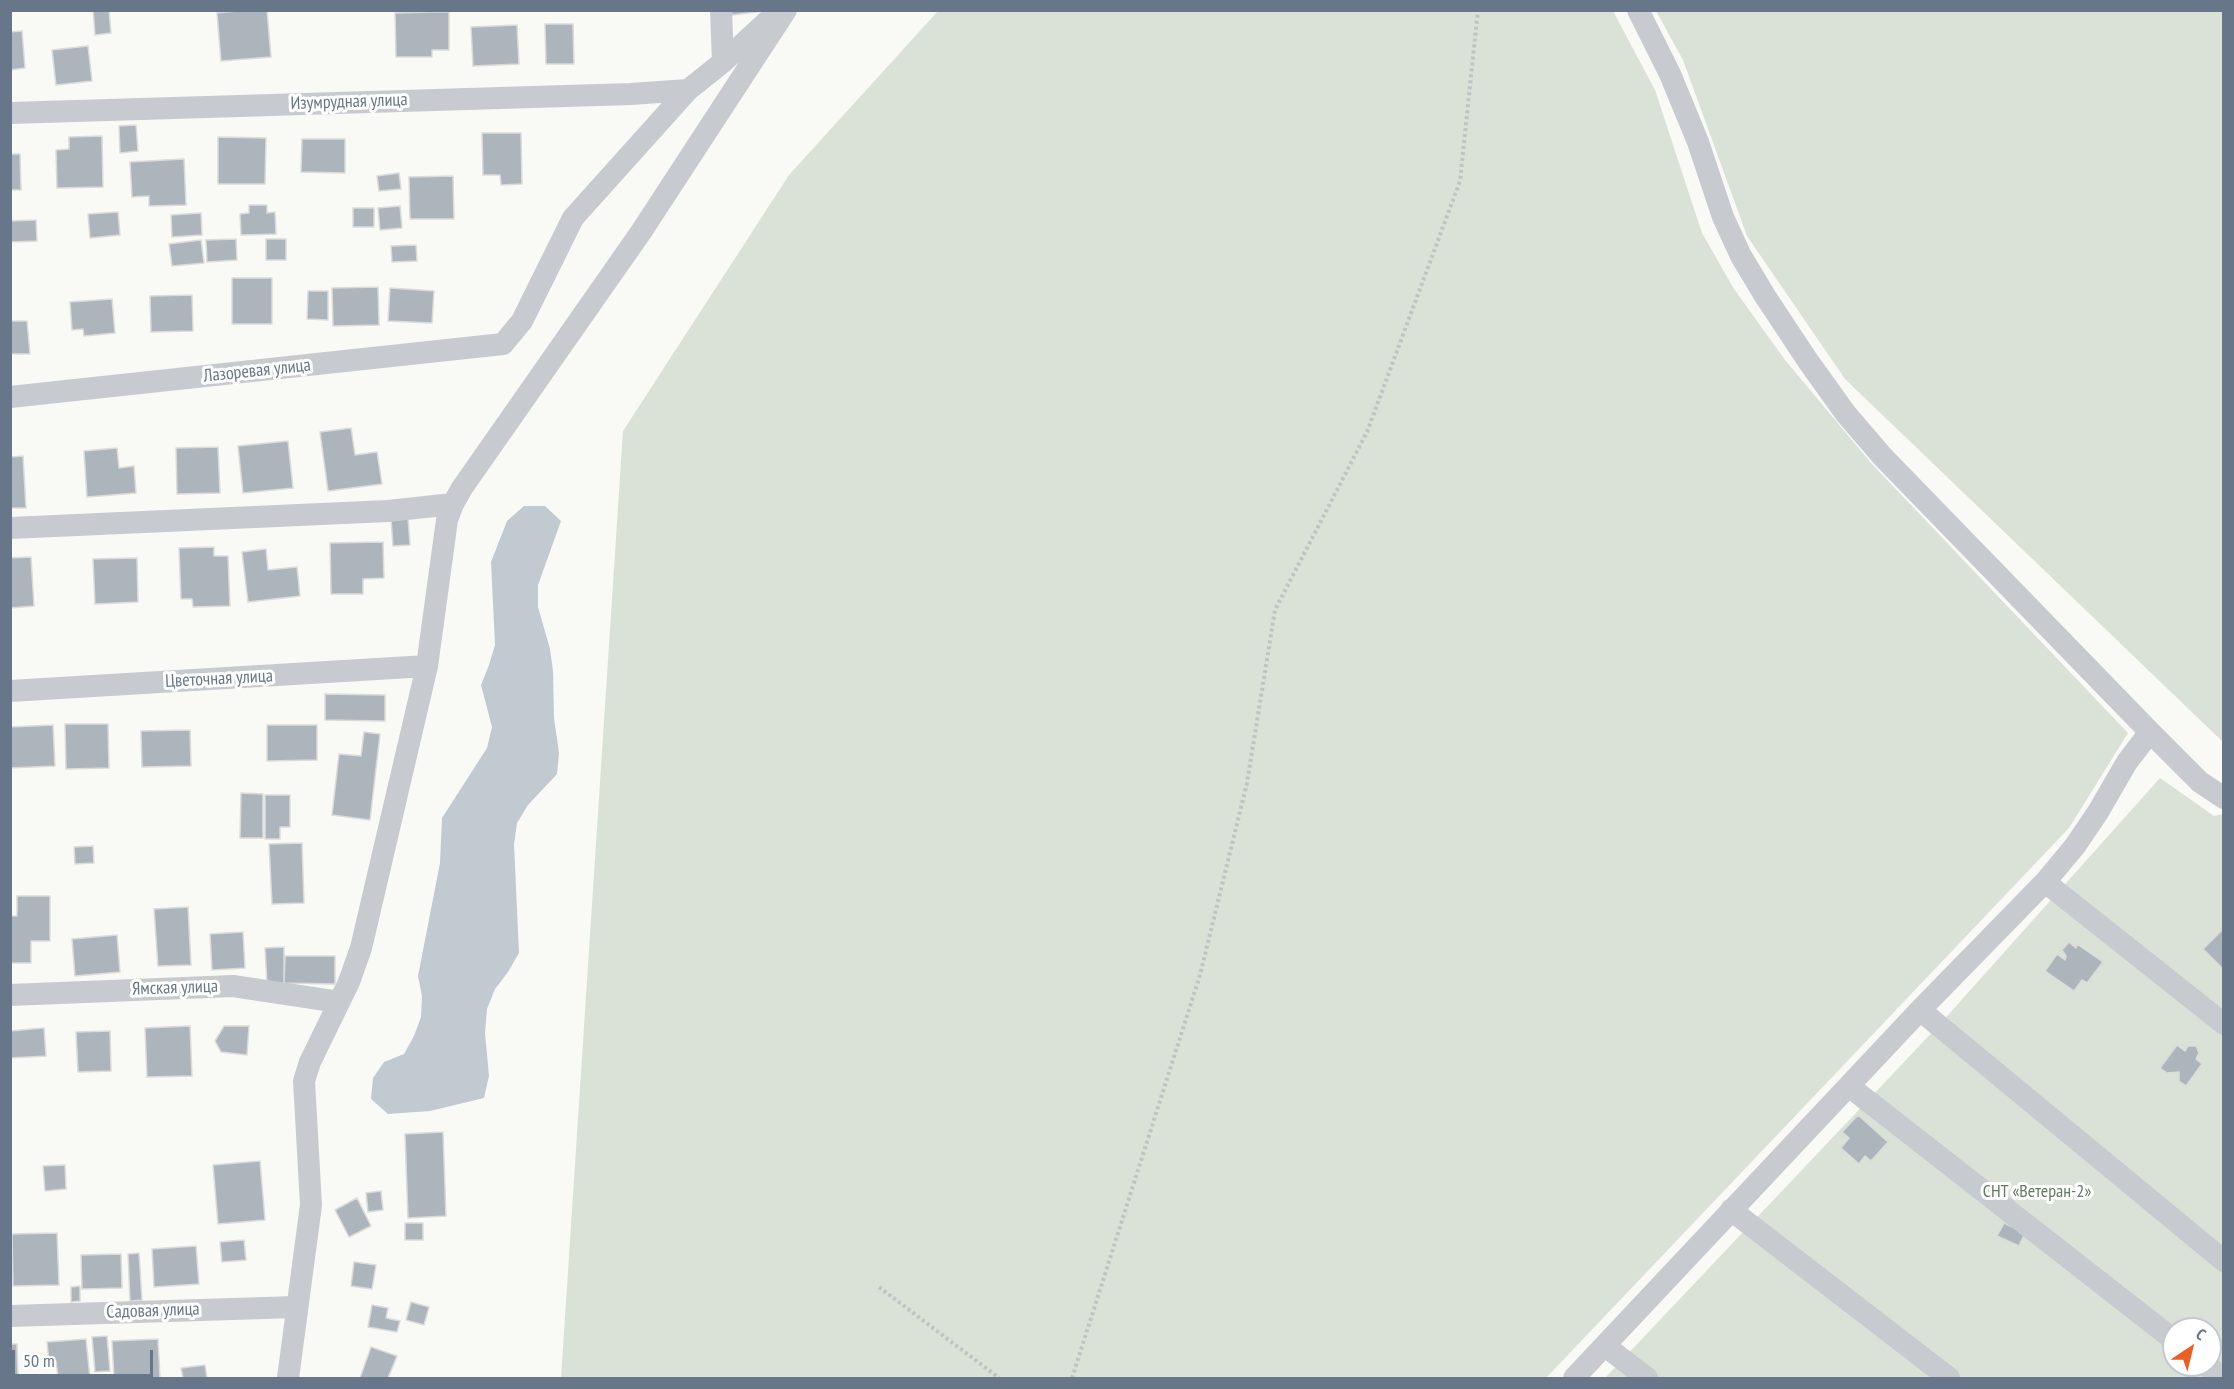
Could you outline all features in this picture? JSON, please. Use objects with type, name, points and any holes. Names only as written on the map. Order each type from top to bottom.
[{"type":"street","points":[[721,10],[723,62]]},
{"type":"street","points":[[688,90],[723,62],[778,10]]},
{"type":"street","points":[[288,1378],[311,1205],[304,1081],[310,1062],[349,982],[361,948],[427,666],[447,520],[462,488],[640,232],[786,10]]},
{"type":"street","points":[[1638,10],[1670,74],[1698,142],[1723,217],[1741,256],[1808,361],[1846,414],[1883,457],[2150,732],[2200,782],[2223,798]]},
{"type":"street","name":"Изумрудная улица","points":[[10,113],[688,90]]},
{"type":"street","name":"Лазоревая улица","points":[[10,397],[503,345],[522,321],[573,218],[688,90]]},
{"type":"street","points":[[10,528],[388,511],[453,504]]},
{"type":"street","name":"Цветочная улица","points":[[10,691],[427,666]]},
{"type":"street","points":[[1574,1378],[1920,1010],[2045,882],[2075,846],[2127,762],[2150,732]]},
{"type":"street","points":[[2045,882],[2223,1024]]},
{"type":"street","name":"Ямская улица","points":[[10,995],[233,986],[339,1002]]},
{"type":"street","points":[[1920,1010],[2223,1261]]},
{"type":"street","points":[[1850,1087],[2162,1331]]},
{"type":"street","points":[[1731,1210],[1949,1378]]},
{"type":"street","name":"Садовая улица","points":[[10,1316],[296,1306]]},
{"type":"street","points":[[1605,1346],[1647,1378]]},
{"type":"path","points":[[1072,1378],[1200,975],[1247,783],[1275,610],[1367,432],[1460,181],[1478,10]]},
{"type":"path","points":[[879,1287],[999,1378]]},
{"type":"green space","points":[[938,11],[1613,11],[1655,90],[1702,233],[1734,289],[1785,360],[1872,464],[2128,733],[2069,828],[1546,1378],[561,1378],[623,431],[789,175]]},
{"type":"green space","points":[[1656,11],[2223,11],[2223,742],[1845,379],[1747,236],[1683,60]]},
{"type":"green space","name":"СНТ «Ветеран-2»","points":[[2160,778],[2214,816],[2223,814],[2223,1378],[1605,1378],[1940,1024]]},
{"type":"shaded area","points":[[524,506],[545,506],[561,521],[538,585],[538,607],[550,649],[553,671],[554,718],[559,753],[557,774],[528,805],[517,823],[514,844],[519,953],[495,989],[487,1009],[485,1033],[489,1076],[484,1098],[430,1111],[388,1114],[371,1099],[373,1078],[384,1062],[404,1054],[421,1017],[422,996],[418,976],[440,863],[442,818],[487,748],[492,727],[481,685],[495,645],[491,562],[507,521]]},
{"type":"building","points":[[93,10],[109,10],[111,33],[95,35]]},
{"type":"building","points":[[267,10],[271,57],[221,61],[217,13]]},
{"type":"building","points":[[731,10],[764,10],[764,11],[732,15]]},
{"type":"building","points":[[449,12],[449,50],[432,50],[432,57],[396,57],[395,13]]},
{"type":"building","points":[[545,24],[573,24],[574,64],[546,64]]},
{"type":"building","points":[[517,25],[519,64],[473,66],[471,27]]},
{"type":"building","points":[[22,31],[25,68],[10,70],[10,32]]},
{"type":"building","points":[[88,46],[92,81],[56,85],[52,50]]},
{"type":"building","points":[[136,125],[138,151],[120,153],[119,126]]},
{"type":"building","points":[[482,133],[521,133],[522,184],[501,185],[500,175],[483,175]]},
{"type":"building","points":[[102,136],[103,187],[57,188],[56,150],[69,149],[69,137]]},
{"type":"building","points":[[218,137],[266,138],[265,184],[218,184]]},
{"type":"building","points":[[302,139],[345,139],[345,173],[301,172]]},
{"type":"building","points":[[10,154],[20,154],[21,190],[11,190],[10,205]]},
{"type":"building","points":[[184,159],[186,205],[149,206],[149,196],[132,197],[130,162]]},
{"type":"building","points":[[399,173],[401,189],[379,191],[377,176]]},
{"type":"building","points":[[453,176],[454,219],[410,219],[409,177]]},
{"type":"building","points":[[249,205],[267,205],[267,213],[275,212],[276,234],[241,235],[240,214],[249,213]]},
{"type":"building","points":[[400,206],[402,228],[380,230],[378,208]]},
{"type":"building","points":[[353,208],[374,208],[374,227],[353,227]]},
{"type":"building","points":[[118,212],[120,235],[90,238],[88,214]]},
{"type":"building","points":[[201,213],[202,235],[172,237],[171,215]]},
{"type":"building","points":[[36,220],[37,241],[10,242],[10,221]]},
{"type":"building","points":[[236,239],[237,260],[207,262],[206,240]]},
{"type":"building","points":[[266,239],[286,239],[286,260],[266,260]]},
{"type":"building","points":[[201,240],[204,263],[172,266],[169,244]]},
{"type":"building","points":[[416,245],[417,261],[392,262],[391,246]]},
{"type":"building","points":[[232,278],[272,278],[272,324],[232,324]]},
{"type":"building","points":[[378,287],[379,325],[333,326],[332,288]]},
{"type":"building","points":[[390,288],[434,291],[432,323],[388,321]]},
{"type":"building","points":[[308,291],[328,291],[328,320],[307,319]]},
{"type":"building","points":[[192,295],[193,331],[151,332],[150,296]]},
{"type":"building","points":[[112,299],[115,333],[84,336],[83,329],[72,330],[70,302]]},
{"type":"building","points":[[10,321],[27,321],[30,354],[10,354]]},
{"type":"building","points":[[351,428],[355,455],[377,452],[382,484],[328,491],[320,432]]},
{"type":"building","points":[[288,441],[293,488],[243,493],[238,446]]},
{"type":"building","points":[[218,447],[220,493],[177,494],[176,448]]},
{"type":"building","points":[[117,448],[119,468],[134,466],[136,493],[87,497],[84,451]]},
{"type":"building","points":[[23,456],[26,508],[10,508],[10,457]]},
{"type":"building","points":[[408,518],[410,545],[393,546],[391,519]]},
{"type":"building","points":[[383,542],[384,578],[363,579],[363,594],[331,594],[330,543]]},
{"type":"building","points":[[214,547],[214,556],[228,556],[230,606],[193,607],[192,599],[181,599],[179,548]]},
{"type":"building","points":[[266,549],[268,570],[297,567],[300,596],[248,602],[242,552]]},
{"type":"building","points":[[31,557],[34,606],[10,608],[10,558]]},
{"type":"building","points":[[137,558],[138,602],[95,604],[93,559]]},
{"type":"building","points":[[325,694],[385,695],[385,721],[325,720]]},
{"type":"building","points":[[65,724],[108,724],[109,768],[66,769]]},
{"type":"building","points":[[53,725],[55,766],[10,768],[10,727]]},
{"type":"building","points":[[267,725],[317,725],[317,760],[267,761]]},
{"type":"building","points":[[190,730],[191,766],[142,767],[141,731]]},
{"type":"building","points":[[364,732],[380,734],[370,820],[332,815],[339,754],[361,756]]},
{"type":"building","points":[[241,793],[263,794],[263,838],[240,838]]},
{"type":"building","points":[[265,795],[290,795],[290,827],[280,827],[280,839],[265,839]]},
{"type":"building","points":[[302,843],[304,903],[272,904],[269,844]]},
{"type":"building","points":[[93,846],[94,863],[75,864],[74,847]]},
{"type":"building","points":[[17,896],[50,896],[50,941],[31,941],[31,963],[10,963],[10,916],[17,916]]},
{"type":"building","points":[[188,907],[191,965],[158,966],[154,909]]},
{"type":"building","points":[[2224,928],[2224,970],[2203,949]]},
{"type":"building","points":[[243,932],[245,968],[212,970],[210,934]]},
{"type":"building","points":[[117,935],[120,972],[75,976],[72,939]]},
{"type":"building","points":[[2069,942],[2076,948],[2077,944],[2103,962],[2087,983],[2082,980],[2074,991],[2045,971],[2057,954],[2065,960],[2066,956],[2062,950]]},
{"type":"building","points":[[284,947],[284,983],[267,983],[265,948]]},
{"type":"building","points":[[285,956],[335,956],[335,984],[284,983]]},
{"type":"building","points":[[190,1026],[192,1076],[147,1077],[145,1028]]},
{"type":"building","points":[[224,1026],[249,1026],[247,1055],[221,1052],[215,1041]]},
{"type":"building","points":[[44,1028],[46,1056],[10,1058],[10,1031]]},
{"type":"building","points":[[110,1031],[111,1071],[78,1072],[76,1032]]},
{"type":"building","points":[[2177,1045],[2185,1051],[2188,1046],[2196,1046],[2199,1053],[2196,1059],[2202,1064],[2186,1086],[2179,1081],[2179,1072],[2167,1073],[2160,1068]]},
{"type":"building","points":[[1858,1115],[1888,1142],[1871,1161],[1865,1156],[1859,1164],[1841,1148],[1849,1138],[1842,1132]]},
{"type":"building","points":[[443,1132],[446,1216],[408,1218],[405,1134]]},
{"type":"building","points":[[260,1161],[265,1220],[218,1224],[213,1165]]},
{"type":"building","points":[[65,1165],[66,1189],[45,1191],[43,1166]]},
{"type":"building","points":[[381,1191],[383,1210],[368,1212],[366,1193]]},
{"type":"building","points":[[357,1198],[371,1226],[349,1237],[335,1210]]},
{"type":"building","points":[[405,1223],[423,1223],[423,1240],[405,1240]]},
{"type":"building","points":[[2004,1223],[2025,1233],[2019,1246],[1997,1236]]},
{"type":"building","points":[[57,1233],[59,1285],[13,1286],[12,1234]]},
{"type":"building","points":[[244,1240],[246,1260],[222,1262],[220,1242]]},
{"type":"building","points":[[196,1246],[199,1284],[154,1287],[152,1249]]},
{"type":"building","points":[[139,1253],[142,1300],[130,1301],[128,1254]]},
{"type":"building","points":[[121,1254],[122,1288],[82,1289],[81,1255]]},
{"type":"building","points":[[354,1262],[376,1265],[372,1289],[351,1286]]},
{"type":"building","points":[[80,1286],[80,1301],[71,1302],[71,1287]]},
{"type":"building","points":[[411,1302],[429,1307],[424,1325],[406,1320]]},
{"type":"building","points":[[372,1305],[388,1308],[386,1318],[400,1321],[397,1332],[368,1327]]},
{"type":"building","points":[[107,1336],[110,1371],[95,1372],[92,1337]]},
{"type":"building","points":[[86,1339],[90,1378],[58,1378],[56,1361],[49,1362],[47,1342]]},
{"type":"building","points":[[158,1339],[160,1378],[114,1378],[112,1341]]},
{"type":"building","points":[[10,1344],[17,1344],[18,1378],[10,1378]]},
{"type":"building","points":[[371,1347],[397,1356],[388,1378],[360,1378]]},
{"type":"building","points":[[205,1365],[207,1378],[183,1378],[181,1368]]}]
